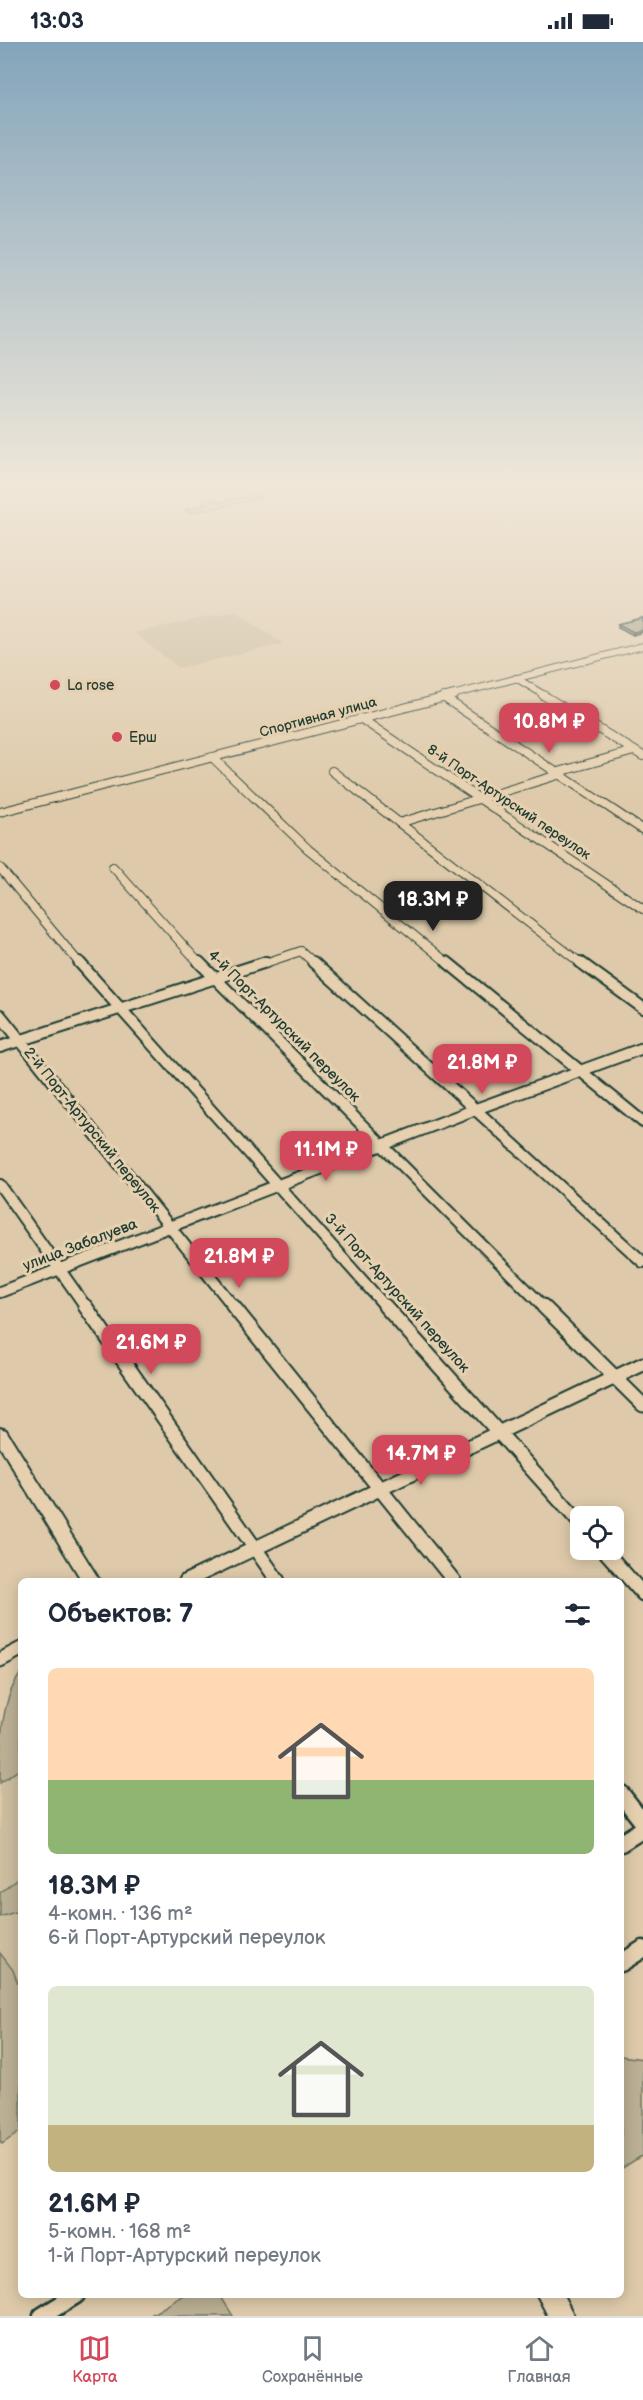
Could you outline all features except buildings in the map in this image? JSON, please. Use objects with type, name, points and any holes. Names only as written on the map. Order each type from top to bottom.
[{"type":"street","name":"Спортивная улица","points":[[0,812],[643,646]]},
{"type":"street","points":[[516,678],[643,756]]},
{"type":"street","points":[[443,697],[643,830]]},
{"type":"street","name":"8-й Порт-Артурский переулок","points":[[360,718],[643,909]]},
{"type":"street","points":[[399,823],[634,751]]},
{"type":"street","points":[[212,757],[308,849],[643,1122]]},
{"type":"street","points":[[332,771],[544,936],[643,1008]]},
{"type":"street","name":"4-й Порт-Артурский переулок","points":[[113,867],[214,979],[643,1405]]},
{"type":"street","name":"3-й Порт-Артурский переулок","points":[[0,868],[118,1009],[570,1512]]},
{"type":"street","points":[[0,1047],[301,951],[643,1262]]},
{"type":"street","name":"2-й Порт-Артурский переулок","points":[[0,1015],[452,1578]]},
{"type":"street","name":"улица Забалуева","points":[[0,1292],[476,1109],[643,1048]]},
{"type":"street","points":[[0,1185],[276,1578]]},
{"type":"street","points":[[192,1578],[643,1364]]},
{"type":"street","points":[[0,1434],[89,1578]]},
{"type":"street","points":[[613,1560],[643,1594]]},
{"type":"street","points":[[0,1660],[18,1651]]},
{"type":"street","points":[[624,1798],[643,1822]]},
{"type":"street","points":[[624,1841],[643,1829]]},
{"type":"street","points":[[624,1961],[643,1949]]},
{"type":"street","points":[[42,2316],[71,2298]]},
{"type":"street","points":[[551,2298],[562,2316]]},
{"type":"shaded area","points":[[236,611],[283,644],[179,668],[134,633]]},
{"type":"shaded area","points":[[18,1678],[18,1770],[0,1783],[3,1724],[14,1684]]},
{"type":"shaded area","points":[[18,1706],[18,2132],[0,2089],[0,1721]]},
{"type":"shaded area","points":[[18,1878],[18,1910],[0,1917],[0,1893]]},
{"type":"shaded area","points":[[0,1953],[13,1970],[18,1984],[18,2133],[2,2144],[0,2141]]},
{"type":"shaded area","points":[[624,2056],[643,2059],[643,2155],[624,2167]]},
{"type":"shaded area","points":[[179,2298],[222,2298],[233,2316],[149,2316]]},
{"type":"place","name":"La rose","points":[[55,685]]},
{"type":"place","name":"Ерш","points":[[117,737]]}]
